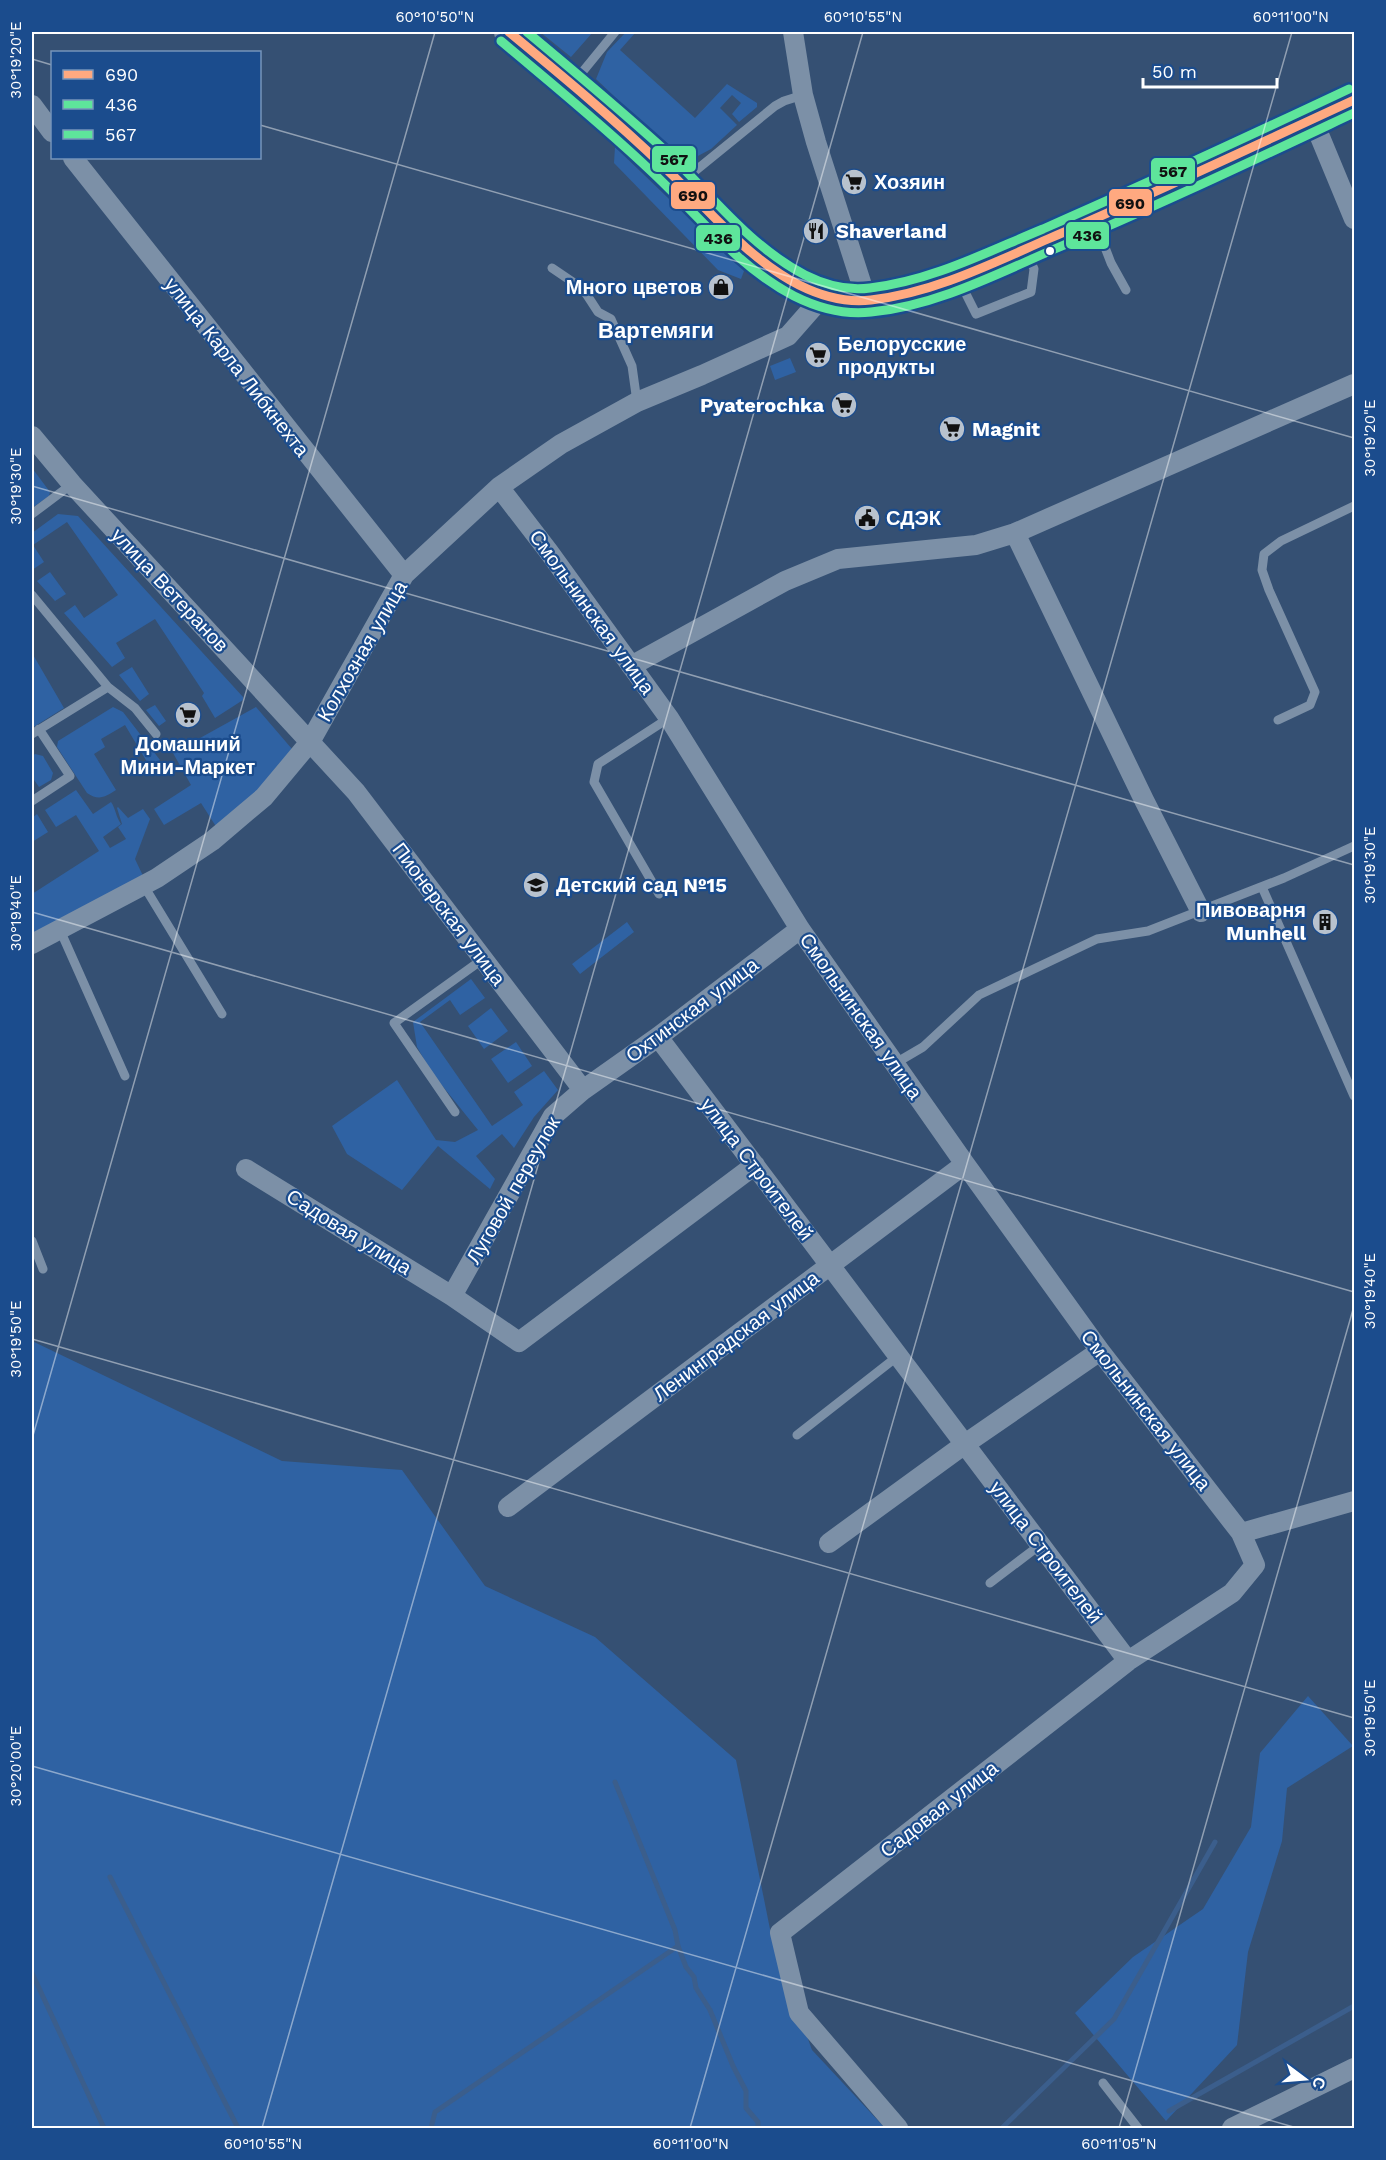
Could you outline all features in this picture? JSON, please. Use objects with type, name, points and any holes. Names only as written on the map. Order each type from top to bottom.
[{"type":"main road","points":[[509,32],[680,181],[720,223],[773,270],[824,295],[867,301],[934,287],[958,278],[1095,219],[1354,100]]},
{"type":"street","points":[[793,32],[803,95],[867,301]]},
{"type":"street","points":[[32,105],[51,131]]},
{"type":"street","points":[[1313,120],[1354,219]]},
{"type":"street","name":"улица Карла Либкнехта","points":[[74,159],[404,575]]},
{"type":"street","name":"Колхозная улица","points":[[32,944],[144,886],[212,842],[264,796],[310,742],[404,575],[499,487],[561,444],[638,402],[788,336],[824,295]]},
{"type":"street","points":[[631,666],[785,581],[838,559],[976,545],[1015,533],[1354,384]]},
{"type":"street","name":"улица Ветеранов","points":[[32,436],[72,484],[310,742]]},
{"type":"street","name":"Смольнинская улица","points":[[499,487],[669,718],[800,929],[894,1064],[1100,1351],[1241,1533]]},
{"type":"street","points":[[1015,533],[1144,800],[1201,912]]},
{"type":"street","name":"Пионерская улица","points":[[310,742],[356,792],[583,1090]]},
{"type":"street","name":"Охтинская улица","points":[[583,1090],[658,1037],[800,929]]},
{"type":"street","name":"улица Строителей","points":[[658,1037],[1128,1661]]},
{"type":"street","name":"Луговой переулок","points":[[452,1296],[553,1116],[583,1090]]},
{"type":"street","name":"Ленинградская улица","points":[[508,1507],[965,1164]]},
{"type":"street","name":"Садовая улица","points":[[246,1169],[452,1296],[519,1342],[755,1165]]},
{"type":"street","points":[[829,1543],[964,1444],[1100,1351]]},
{"type":"street","points":[[1241,1533],[1354,1501]]},
{"type":"street","name":"Садовая улица","points":[[898,2128],[799,2013],[780,1933],[1128,1661],[1232,1593],[1256,1565],[1241,1533]]},
{"type":"street","points":[[1232,2128],[1354,2068]]},
{"type":"lane","points":[[572,86],[615,32]]},
{"type":"lane","points":[[680,181],[775,106],[803,95]]},
{"type":"lane","points":[[1095,219],[1111,263],[1126,290]]},
{"type":"lane","points":[[958,278],[976,314],[1031,292],[1034,269],[1025,249]]},
{"type":"lane","points":[[552,268],[584,289],[598,312],[610,319],[632,366],[638,402]]},
{"type":"lane","points":[[32,514],[72,484]]},
{"type":"lane","points":[[1278,720],[1310,705],[1315,693],[1269,590],[1262,570],[1264,554],[1281,540],[1354,506]]},
{"type":"lane","points":[[32,596],[108,687],[135,708],[156,734]]},
{"type":"lane","points":[[32,801],[70,776],[35,732],[108,687]]},
{"type":"lane","points":[[659,894],[594,782],[598,764],[669,718]]},
{"type":"lane","points":[[894,1064],[923,1047],[979,995],[1097,939],[1148,931],[1201,912],[1354,846]]},
{"type":"lane","points":[[144,886],[222,1014]]},
{"type":"lane","points":[[1262,887],[1354,1096]]},
{"type":"lane","points":[[60,930],[125,1076]]},
{"type":"lane","points":[[455,1112],[394,1023],[483,959]]},
{"type":"lane","points":[[32,1241],[43,1269]]},
{"type":"lane","points":[[797,1435],[898,1356]]},
{"type":"lane","points":[[990,1583],[1040,1545]]},
{"type":"lane","points":[[1102,2083],[1138,2128]]},
{"type":"shaded area","points":[[540,32],[593,32],[571,57]]},
{"type":"shaded area","points":[[626,32],[636,32],[620,50],[695,118],[727,84],[757,103],[757,107],[739,122],[732,114],[741,103],[732,95],[720,108],[737,125],[711,149],[696,157],[674,153],[596,79],[607,52]]},
{"type":"shaded area","points":[[615,147],[744,271],[741,279],[718,270],[614,163]]},
{"type":"shaded area","points":[[790,358],[796,372],[775,380],[770,366]]},
{"type":"shaded area","points":[[32,468],[50,492],[49,496],[32,508]]},
{"type":"shaded area","points":[[58,514],[78,516],[243,697],[243,700],[215,718],[202,696],[204,693],[155,619],[116,643],[125,658],[112,667],[64,613],[75,605],[84,618],[118,595],[67,522],[33,545],[44,562],[32,570],[32,533]]},
{"type":"shaded area","points":[[50,572],[66,594],[55,601],[37,581]]},
{"type":"shaded area","points":[[32,653],[64,708],[32,728]]},
{"type":"shaded area","points":[[132,667],[149,694],[140,701],[119,675]]},
{"type":"shaded area","points":[[155,705],[166,721],[159,726],[146,710]]},
{"type":"shaded area","points":[[113,707],[123,712],[160,760],[150,767],[125,725],[101,739],[105,747],[94,754],[116,790],[105,796],[95,797],[87,793],[57,747],[58,741]]},
{"type":"shaded area","points":[[256,707],[292,749],[260,790],[217,828],[201,803],[164,825],[154,809],[191,785],[173,753]]},
{"type":"shaded area","points":[[35,754],[43,756],[53,773],[51,780],[39,787],[32,777],[32,756]]},
{"type":"shaded area","points":[[76,790],[93,814],[111,802],[113,805],[121,824],[103,837],[110,848],[126,839],[118,827],[122,824],[117,808],[128,818],[143,809],[150,819],[135,859],[144,878],[32,936],[32,894],[99,851],[76,815],[56,827],[45,810]]},
{"type":"shaded area","points":[[37,814],[48,832],[32,842],[32,818]]},
{"type":"shaded area","points":[[627,922],[634,932],[580,974],[572,964]]},
{"type":"shaded area","points":[[471,979],[485,998],[460,1015],[450,1000],[420,1022],[492,1126],[523,1105],[514,1092],[544,1071],[558,1090],[534,1117],[514,1148],[502,1134],[476,1156],[495,1179],[490,1189],[438,1146],[402,1190],[347,1154],[332,1126],[397,1080],[436,1140],[455,1142],[478,1130],[432,1073],[417,1047],[413,1022]]},
{"type":"shaded area","points":[[491,1008],[508,1031],[484,1049],[468,1026]]},
{"type":"shaded area","points":[[516,1042],[532,1066],[508,1083],[491,1059]]},
{"type":"shaded area","points":[[32,1341],[282,1461],[402,1470],[485,1586],[595,1637],[736,1760],[772,1939],[812,2050],[885,2128],[32,2128]]},
{"type":"shaded area","points":[[1308,1696],[1353,1746],[1287,1788],[1282,1841],[1248,1952],[1237,2045],[1166,2121],[1075,2013],[1133,1957],[1203,1909],[1251,1827],[1260,1753]]},
{"type":"waterway","points":[[431,2128],[435,2112],[678,1946],[675,1930],[615,1782]]},
{"type":"waterway","points":[[1002,2128],[1114,2019],[1215,1842]]},
{"type":"waterway","points":[[110,1877],[238,2128]]},
{"type":"waterway","points":[[678,1946],[746,2091],[746,2108],[758,2122],[758,2128]]},
{"type":"waterway","points":[[32,1973],[104,2128]]},
{"type":"waterway","points":[[1169,2111],[1354,2006]]},
{"type":"transit line","name":"690","points":[[509,32],[625,130],[727,230],[761,260],[807,289],[834,298],[852,300],[871,300],[917,291],[961,276],[1125,205],[1354,100]]},
{"type":"transit line","name":"567","points":[[527,32],[669,154],[733,220],[767,250],[813,279],[853,289],[915,279],[980,256],[1235,143],[1349,89]]},
{"type":"transit line","name":"436","points":[[501,41],[615,138],[719,239],[755,270],[774,284],[803,300],[832,310],[851,312],[894,309],[963,289],[1165,201],[1354,113]]},
{"type":"place","name":"Хозяин","points":[[854,182]]},
{"type":"place","name":"Shaverland","points":[[816,231]]},
{"type":"place","name":"Много цветов","points":[[721,287]]},
{"type":"place","name":"Белорусские продукты","points":[[818,355]]},
{"type":"place","name":"Pyaterochka","points":[[844,405]]},
{"type":"place","name":"Magnit","points":[[952,429]]},
{"type":"place","name":"СДЭК","points":[[867,518]]},
{"type":"place","name":"Домашний Мини-Маркет","points":[[188,715]]},
{"type":"place","name":"Детский сад №15","points":[[536,885]]},
{"type":"place","name":"Пивоварня Munhell","points":[[1325,922]]},
{"type":"district","name":"Вартемяги","points":[[656,330]]}]
